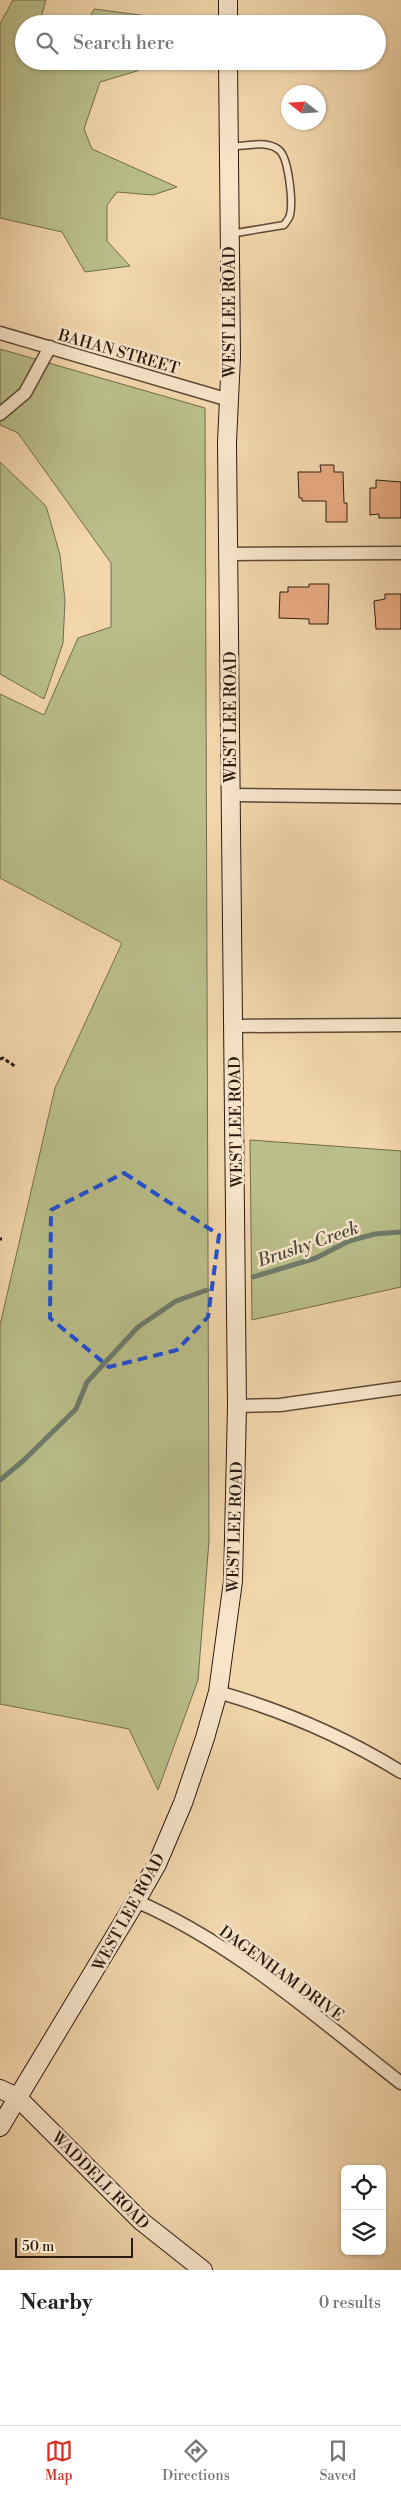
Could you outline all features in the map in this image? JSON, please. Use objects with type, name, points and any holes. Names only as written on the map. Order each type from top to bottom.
[{"type":"street","points":[[228,0],[228,15]]},
{"type":"street","name":"WEST LEE ROAD","points":[[0,2127],[17,2096],[41,2062],[157,1864],[183,1804],[218,1692],[233,1581],[237,1406],[227,442],[229,400],[228,70]]},
{"type":"street","name":"BAHAN STREET","points":[[0,333],[229,400]]},
{"type":"street","points":[[0,414],[25,393],[50,348]]},
{"type":"street","points":[[228,554],[401,553]]},
{"type":"street","points":[[230,795],[401,797]]},
{"type":"street","points":[[233,1026],[401,1025]]},
{"type":"street","points":[[237,1406],[280,1405],[401,1388]]},
{"type":"street","points":[[218,1692],[305,1720],[340,1736],[401,1772]]},
{"type":"street","name":"DAGENHAM DRIVE","points":[[136,1901],[169,1915],[228,1950],[401,2082]]},
{"type":"street","name":"WADDELL ROAD","points":[[0,2089],[17,2096],[141,2221],[203,2270]]},
{"type":"lane","points":[[229,147],[266,144],[280,150],[286,160],[291,206],[290,217],[284,225],[229,234]]},
{"type":"path","points":[[0,1059],[3,1058],[16,1067]]},
{"type":"highlighted area","points":[[124,1173],[219,1235],[208,1317],[177,1350],[109,1367],[50,1318],[51,1210]]},
{"type":"green space","points":[[13,0],[46,0],[42,15],[15,15],[15,70],[138,70],[100,82],[84,129],[92,149],[177,187],[153,195],[117,192],[107,205],[107,241],[130,266],[85,272],[62,232],[0,218],[0,24]]},
{"type":"green space","points":[[94,9],[140,15],[91,15]]},
{"type":"green space","points":[[0,349],[205,408],[209,1541],[198,1680],[158,1790],[129,1729],[0,1704],[0,1325],[55,1088],[122,943],[0,878],[0,694],[44,715],[78,638],[111,627],[111,563],[18,433],[0,425]]},
{"type":"green space","points":[[0,462],[46,506],[60,555],[65,600],[63,643],[44,699],[0,674]]},
{"type":"green space","points":[[250,1140],[401,1151],[401,1287],[252,1320]]},
{"type":"building","points":[[320,465],[334,465],[334,472],[343,472],[344,503],[347,503],[347,522],[326,522],[326,501],[302,501],[302,498],[299,498],[298,472],[321,472]]},
{"type":"building","points":[[376,480],[401,482],[401,518],[379,518],[379,514],[370,515],[370,488],[376,488]]},
{"type":"building","points":[[309,584],[329,584],[328,624],[309,624],[309,619],[279,618],[280,592],[288,592],[288,587],[309,587]]},
{"type":"building","points":[[385,594],[401,594],[401,629],[376,629],[374,601],[385,599]]},
{"type":"waterway","name":"Brushy Creek","points":[[253,1277],[316,1258],[349,1241],[375,1234],[401,1232]]},
{"type":"waterway","name":"Brushy Creek","points":[[0,1480],[24,1460],[76,1409],[87,1382],[138,1327],[176,1301],[207,1290]]}]
